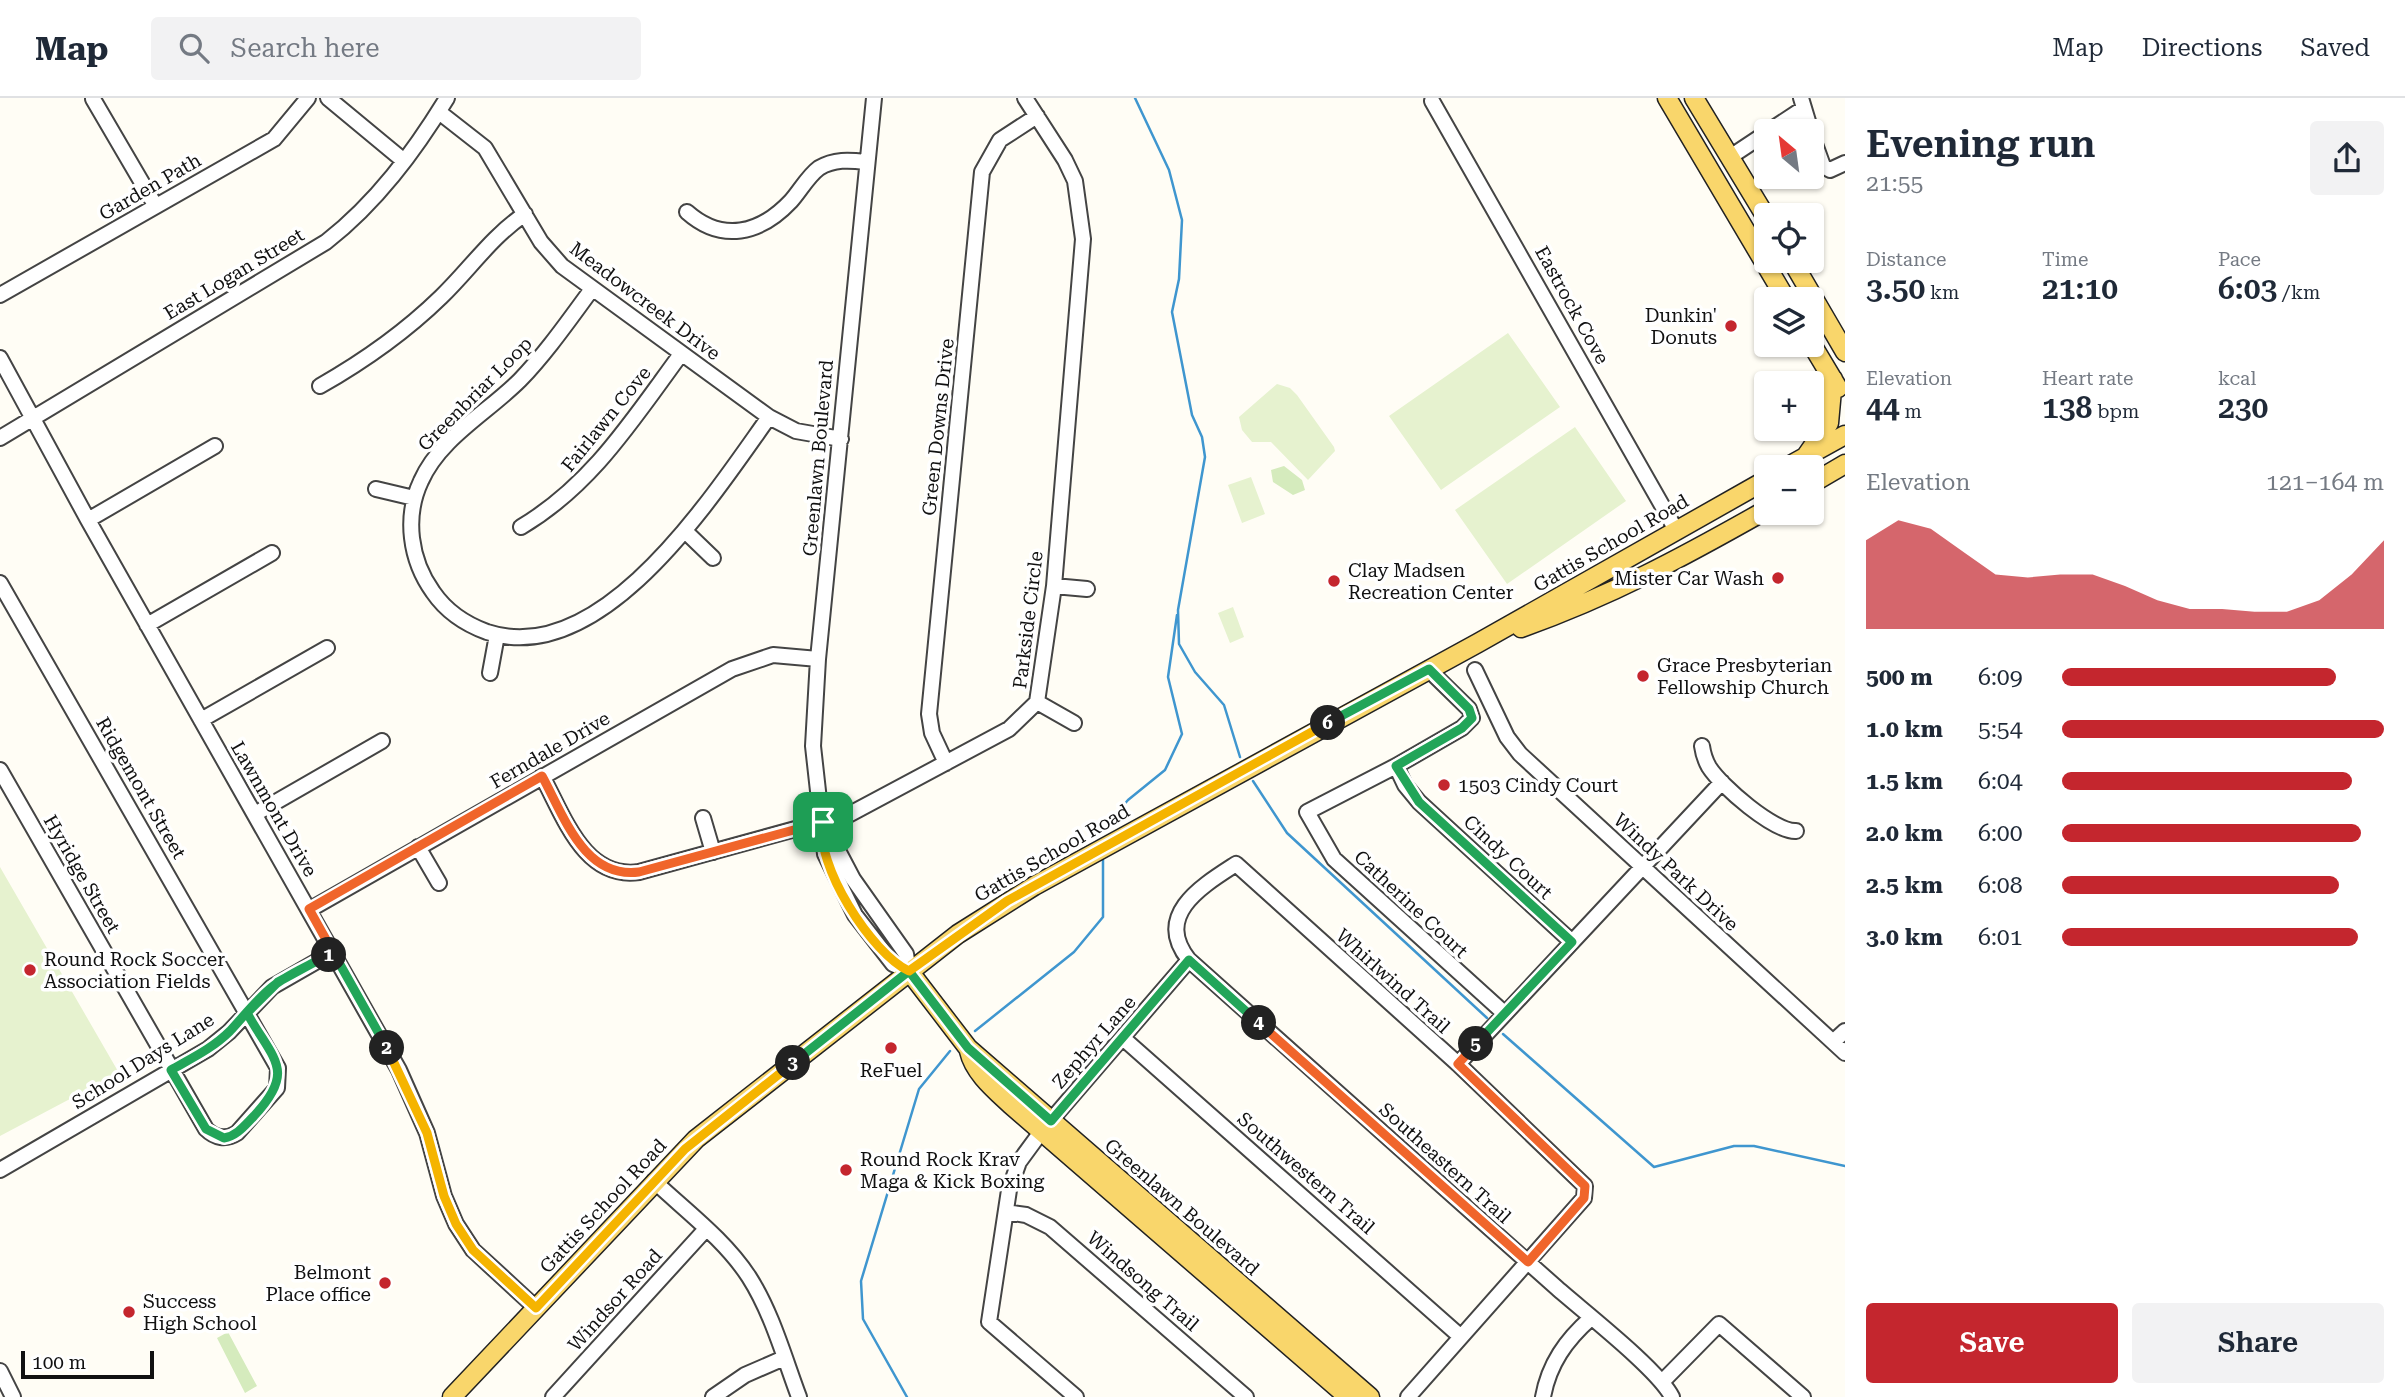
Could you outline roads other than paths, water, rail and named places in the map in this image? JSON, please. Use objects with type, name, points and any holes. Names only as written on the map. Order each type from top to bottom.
[{"type":"main road","points":[[1667,98],[1779,287]]},
{"type":"main road","points":[[1694,98],[1758,203]]},
{"type":"main road","points":[[1799,273],[1845,352]]},
{"type":"main road","points":[[1820,357],[1845,401]]},
{"type":"main road","points":[[1807,455],[1829,423],[1833,379]]},
{"type":"main road","points":[[1808,455],[1845,435]]},
{"type":"main road","points":[[1824,477],[1843,467]]},
{"type":"main road","name":"Gattis School Road","points":[[452,1397],[654,1181],[713,1125],[909,971],[1007,901],[1478,643],[1754,487]]},
{"type":"main road","name":"Gattis School Road","points":[[1478,643],[1585,605],[1689,555],[1754,517]]},
{"type":"main road","name":"Greenlawn Boulevard","points":[[909,971],[968,1048],[1046,1126],[1348,1397]]},
{"type":"main road","name":"Greenlawn Boulevard","points":[[1046,1126],[1370,1397]]},
{"type":"street","name":"Garden Path","points":[[0,295],[274,139],[308,98]]},
{"type":"street","points":[[328,98],[404,161]]},
{"type":"street","name":"East Logan Street","points":[[0,438],[326,242],[362,212],[404,161],[447,98]]},
{"type":"street","name":"Greenlawn Boulevard","points":[[874,98],[818,659],[813,746],[825,854],[848,904],[893,964],[909,971]]},
{"type":"street","name":"Parkside Circle","points":[[542,776],[583,849],[610,870],[639,872],[823,822],[863,808],[1009,729],[1037,702],[1054,586],[1083,223],[1072,174],[1025,98]]},
{"type":"street","points":[[93,99],[155,205]]},
{"type":"street","name":"Eastrock Cove","points":[[1432,101],[1676,530]]},
{"type":"street","points":[[1730,157],[1803,103]]},
{"type":"street","name":"Meadowcreek Drive","points":[[439,112],[485,148],[551,254],[592,289],[769,417],[796,431],[841,439]]},
{"type":"street","name":"Green Downs Drive","points":[[946,763],[932,733],[929,714],[982,172],[1000,140],[1037,116]]},
{"type":"street","points":[[687,212],[706,226],[733,233],[765,221],[784,208],[821,167],[844,160],[866,162]]},
{"type":"street","points":[[1824,167],[1830,170],[1845,163]]},
{"type":"street","points":[[320,386],[383,347],[413,322],[503,228],[524,214]]},
{"type":"street","name":"Greenbriar Loop","points":[[592,289],[556,338],[520,379],[436,456],[414,498],[411,536],[418,565],[428,585],[453,614],[497,635],[534,637],[577,622],[613,598],[685,531],[769,417]]},
{"type":"street","name":"Fairlawn Cove","points":[[521,527],[560,501],[594,470],[681,354]]},
{"type":"street","name":"Lawnmont Drive","points":[[0,358],[88,520],[413,1097],[456,1224],[473,1250],[536,1308]]},
{"type":"street","points":[[88,520],[215,446]]},
{"type":"street","points":[[376,489],[414,498]]},
{"type":"street","points":[[685,531],[713,558]]},
{"type":"street","points":[[147,625],[272,553]]},
{"type":"street","name":"Ridgemont Street","points":[[0,583],[278,1068],[279,1082],[263,1106],[237,1133],[224,1138],[206,1129],[171,1070]]},
{"type":"street","points":[[1054,586],[1087,589]]},
{"type":"street","points":[[490,673],[497,635]]},
{"type":"street","points":[[201,720],[327,648]]},
{"type":"street","name":"Ferndale Drive","points":[[309,909],[745,663],[774,655],[818,659]]},
{"type":"street","points":[[1396,766],[1462,728],[1472,718],[1469,709],[1429,669]]},
{"type":"street","name":"Windy Park Drive","points":[[1475,670],[1507,737],[1520,754],[1845,1053]]},
{"type":"street","points":[[1037,702],[1074,723]]},
{"type":"street","points":[[255,814],[382,741]]},
{"type":"street","points":[[1702,746],[1709,767],[1722,782],[1774,826],[1787,832],[1796,831]]},
{"type":"street","name":"Catherine Court","points":[[1396,766],[1307,812],[1334,859],[1503,1013]]},
{"type":"street","name":"Cindy Court","points":[[1396,766],[1419,802],[1572,942]]},
{"type":"street","name":"Hyridge Street","points":[[0,770],[171,1070]]},
{"type":"street","points":[[1458,1064],[1722,782]]},
{"type":"street","points":[[704,818],[713,852]]},
{"type":"street","points":[[418,847],[439,883]]},
{"type":"street","name":"Whirlwind Trail","points":[[1189,960],[1176,934],[1182,909],[1196,891],[1236,864],[1458,1064],[1585,1186],[1584,1198],[1528,1262]]},
{"type":"street","name":"School Days Lane","points":[[0,1170],[219,1041],[272,987],[333,952]]},
{"type":"street","name":"Zephyr Lane","points":[[1076,1397],[989,1322],[1006,1212],[1019,1161],[1189,960]]},
{"type":"street","name":"Southeastern Trail","points":[[1189,960],[1662,1382],[1672,1397]]},
{"type":"street","points":[[1833,1042],[1845,1031]]},
{"type":"street","name":"Southwestern Trail","points":[[1124,1039],[1461,1337]]},
{"type":"street","points":[[654,1181],[706,1229],[748,1277],[764,1305],[799,1397]]},
{"type":"street","name":"Windsong Trail","points":[[1006,1212],[1026,1214],[1050,1227],[1229,1391],[1247,1397]]},
{"type":"street","name":"Windsor Road","points":[[553,1397],[706,1229]]},
{"type":"street","points":[[1408,1397],[1528,1262]]},
{"type":"street","points":[[1543,1397],[1556,1359],[1573,1335],[1591,1318]]},
{"type":"street","points":[[1662,1382],[1719,1324],[1803,1397]]},
{"type":"street","points":[[713,1397],[745,1375],[784,1358]]},
{"type":"street","points":[[0,1371],[13,1397]]},
{"type":"waterway","points":[[1135,98],[1169,170],[1182,220],[1179,279],[1172,312],[1192,415],[1202,437],[1205,457],[1178,610],[1179,644],[1195,672],[1224,705],[1240,757]]},
{"type":"waterway","points":[[1102,830],[1128,800],[1165,770],[1182,734],[1168,677],[1177,615]]},
{"type":"waterway","points":[[1253,781],[1287,833],[1487,1018]]},
{"type":"waterway","points":[[975,1031],[1074,952],[1103,917],[1103,860]]},
{"type":"waterway","points":[[1503,1034],[1654,1167],[1734,1146],[1754,1146],[1845,1166]]},
{"type":"waterway","points":[[907,1397],[863,1319],[861,1281],[919,1089],[950,1051]]},
{"type":"place","name":"Dunkin' Donuts","points":[[1731,326]]},
{"type":"place","name":"Mister Car Wash","points":[[1778,578]]},
{"type":"place","name":"Clay Madsen Recreation Center","points":[[1334,581]]},
{"type":"place","name":"Grace Presbyterian Fellowship Church","points":[[1643,676]]},
{"type":"place","name":"1503 Cindy Court","points":[[1444,785]]},
{"type":"place","name":"Round Rock Soccer Association Fields","points":[[30,970]]},
{"type":"place","name":"ReFuel","points":[[891,1048]]},
{"type":"place","name":"Round Rock Krav Maga & Kick Boxing","points":[[846,1170]]},
{"type":"place","name":"Belmont Place office","points":[[385,1283]]},
{"type":"place","name":"Success High School","points":[[129,1312]]}]
